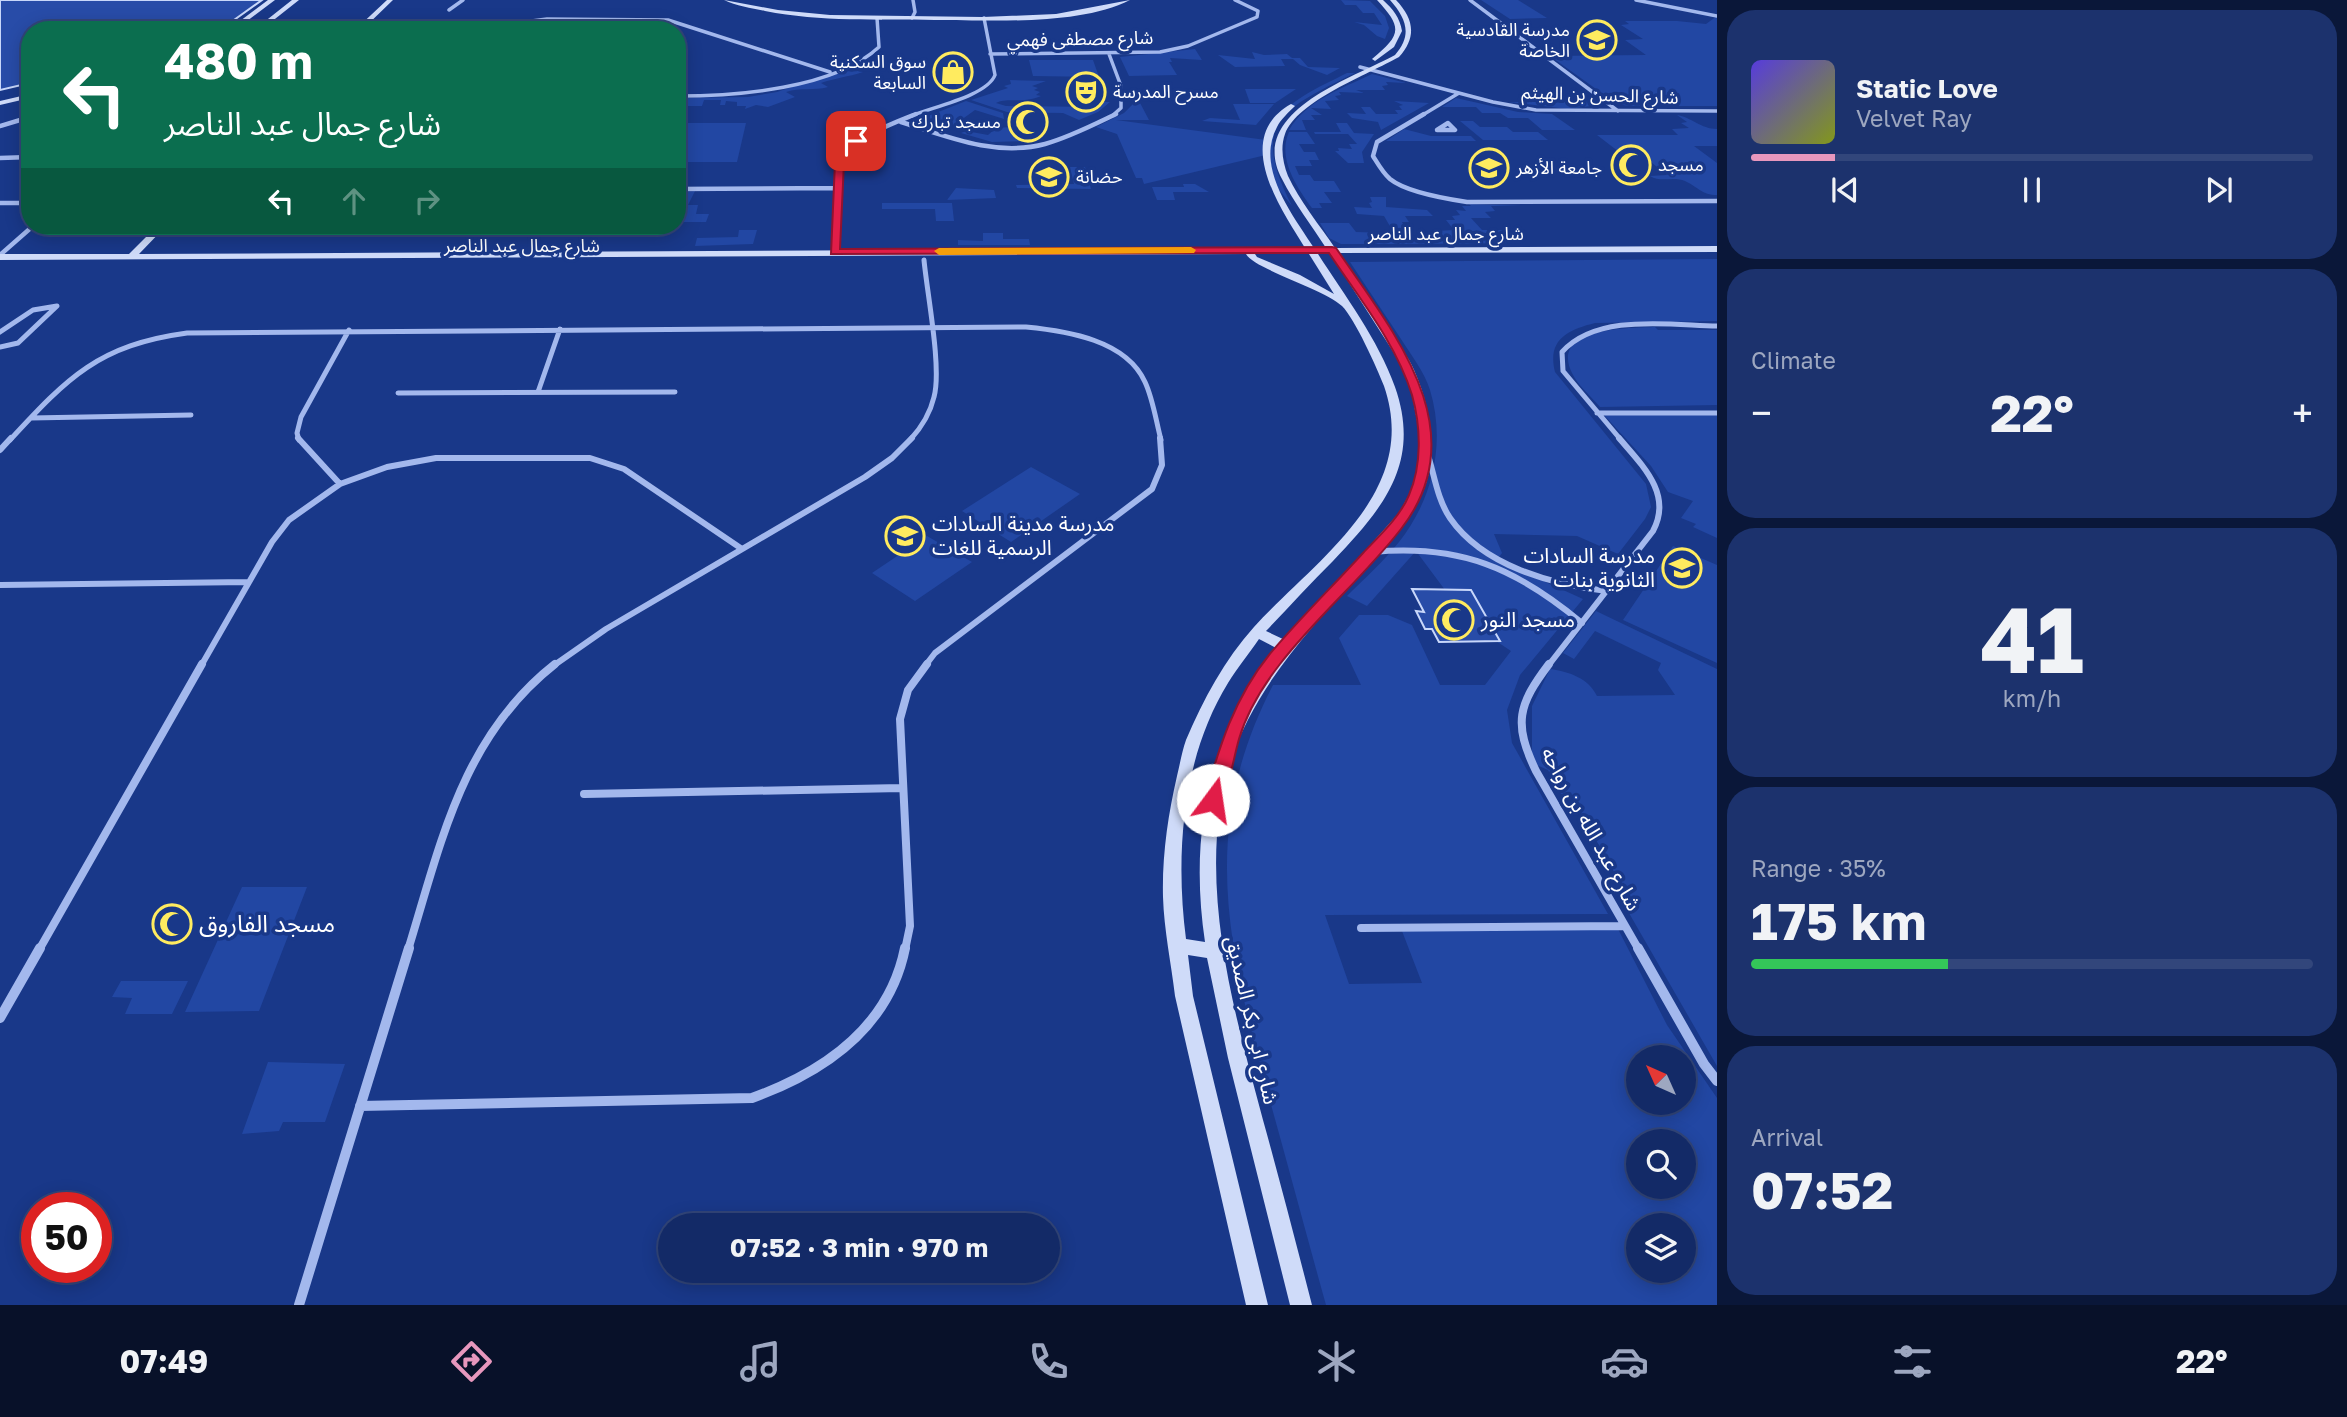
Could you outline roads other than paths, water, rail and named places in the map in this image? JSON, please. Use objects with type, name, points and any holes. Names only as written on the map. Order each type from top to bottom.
[{"type":"main road","points":[[243,21],[272,0]]},
{"type":"main road","points":[[269,21],[296,0]]},
{"type":"main road","points":[[368,21],[390,0]]},
{"type":"main road","points":[[727,0],[796,15],[984,19],[1064,15],[1127,0]]},
{"type":"main road","name":"شارع ابى بكر الصديق","points":[[1301,1305],[1221,993],[1213,951],[1207,845],[1216,786],[1252,692],[1286,647],[1396,526],[1415,497],[1424,468],[1422,409],[1408,367],[1281,169],[1277,152],[1280,136],[1292,117],[1306,105],[1366,69],[1385,53],[1398,35],[1395,16],[1380,0]]},
{"type":"main road","name":"شارع ابى بكر الصديق","points":[[1257,1305],[1184,996],[1176,945],[1172,854],[1176,813],[1183,776],[1206,710],[1221,682],[1257,632],[1366,519],[1385,490],[1395,464],[1399,439],[1392,391],[1377,355],[1270,177],[1266,149],[1270,132],[1278,118],[1297,102],[1397,57],[1411,37],[1409,21],[1392,0]]},
{"type":"main road","points":[[0,95],[21,90]]},
{"type":"main road","points":[[0,103],[21,98]]},
{"type":"main road","points":[[1300,228],[1318,228]]},
{"type":"main road","points":[[132,256],[153,235]]},
{"type":"main road","name":"شارع جمال عبد الناصر","points":[[0,265],[655,257],[835,252],[1316,255],[1717,249]]},
{"type":"main road","name":"شارع جمال عبد الناصر","points":[[1336,254],[1717,258]]},
{"type":"main road","points":[[1251,255],[1304,280],[1347,306]]},
{"type":"main road","name":"شارع جمال عبد الناصر","points":[[0,256],[924,260],[1251,255]]},
{"type":"main road","points":[[1257,632],[1286,647]]},
{"type":"main road","points":[[1176,945],[1213,951]]},
{"type":"street","points":[[449,9],[463,0]]},
{"type":"street","points":[[912,18],[915,12],[913,0]]},
{"type":"street","name":"شارع مصطفى فهمي","points":[[990,54],[1151,53],[1188,46],[1257,17],[1258,11],[1235,0]]},
{"type":"street","points":[[1470,0],[1619,112]]},
{"type":"street","points":[[1636,0],[1717,16]]},
{"type":"street","points":[[686,96],[758,93],[863,60],[878,47],[877,18]]},
{"type":"street","points":[[835,252],[840,162],[846,150],[863,137],[989,85],[995,75],[984,19]]},
{"type":"street","points":[[532,21],[671,21]]},
{"type":"street","points":[[686,26],[830,72]]},
{"type":"street","points":[[900,122],[986,147],[1023,148],[1048,144],[1116,114],[1122,108],[1124,99],[1109,54]]},
{"type":"street","name":"شارع الحسن بن الهيثم","points":[[1366,69],[1525,108],[1619,112],[1717,111]]},
{"type":"street","points":[[1459,93],[1377,142],[1373,148],[1373,156],[1390,179],[1434,196],[1467,202],[1717,201]]},
{"type":"street","points":[[0,126],[21,120]]},
{"type":"street","points":[[0,158],[21,158]]},
{"type":"street","points":[[686,189],[838,188]]},
{"type":"street","points":[[0,203],[21,203]]},
{"type":"street","points":[[0,256],[23,235]]},
{"type":"street","points":[[299,1305],[456,796],[491,730],[522,693],[576,646],[879,467],[913,437],[928,416],[935,395],[936,375],[924,260]]},
{"type":"street","points":[[0,332],[33,309],[57,306],[18,343],[0,347]]},
{"type":"street","name":"شارع عبد الله بن رواحه","points":[[1717,326],[1606,327],[1586,332],[1571,340],[1562,351],[1560,363],[1563,371],[1650,475],[1661,503],[1658,523],[1528,692],[1522,730],[1535,771],[1717,1081]]},
{"type":"street","points":[[0,450],[76,373],[100,358],[143,341],[204,331],[1026,327],[1054,330],[1093,341],[1133,365],[1144,380],[1164,458],[1157,481],[1145,496],[935,653],[908,690],[900,719],[911,926],[900,974],[889,998],[861,1034],[833,1060],[808,1076],[752,1098],[360,1106]]},
{"type":"street","points":[[538,392],[560,329]]},
{"type":"street","points":[[340,484],[299,441],[297,433],[301,417],[349,330]]},
{"type":"street","points":[[398,393],[675,392]]},
{"type":"street","points":[[1597,413],[1717,414]]},
{"type":"street","points":[[31,418],[191,415]]},
{"type":"street","points":[[1425,445],[1448,515],[1487,552],[1540,577],[1586,589],[1607,591]]},
{"type":"street","points":[[0,1018],[272,542],[289,520],[312,501],[340,484],[387,467],[436,458],[590,458],[633,474],[742,548]]},
{"type":"street","points":[[1372,552],[1406,547],[1436,549],[1468,556],[1527,582],[1582,623]]},
{"type":"street","points":[[0,585],[249,582]]},
{"type":"street","points":[[584,794],[902,789]]},
{"type":"street","points":[[1361,928],[1625,926]]},
{"type":"place","name":"مدرسة القادسية الخاصة","points":[[1597,40]]},
{"type":"place","name":"سوق السكنية السابعة","points":[[953,72]]},
{"type":"place","name":"مسرح المدرسة","points":[[1086,92]]},
{"type":"place","name":"مسجد تبارك","points":[[1028,122]]},
{"type":"place","name":"مسجد","points":[[1631,165]]},
{"type":"place","name":"جامعة الأزهر","points":[[1489,168]]},
{"type":"place","name":"حضانة","points":[[1049,177]]},
{"type":"place","name":"مدرسة مدينة السادات الرسمية للغات","points":[[905,536]]},
{"type":"place","name":"مدرسة السادات الثانوية بنات","points":[[1682,568]]},
{"type":"place","name":"مسجد النور","points":[[1454,620]]},
{"type":"place","name":"مسجد الفاروق","points":[[172,924]]}]
